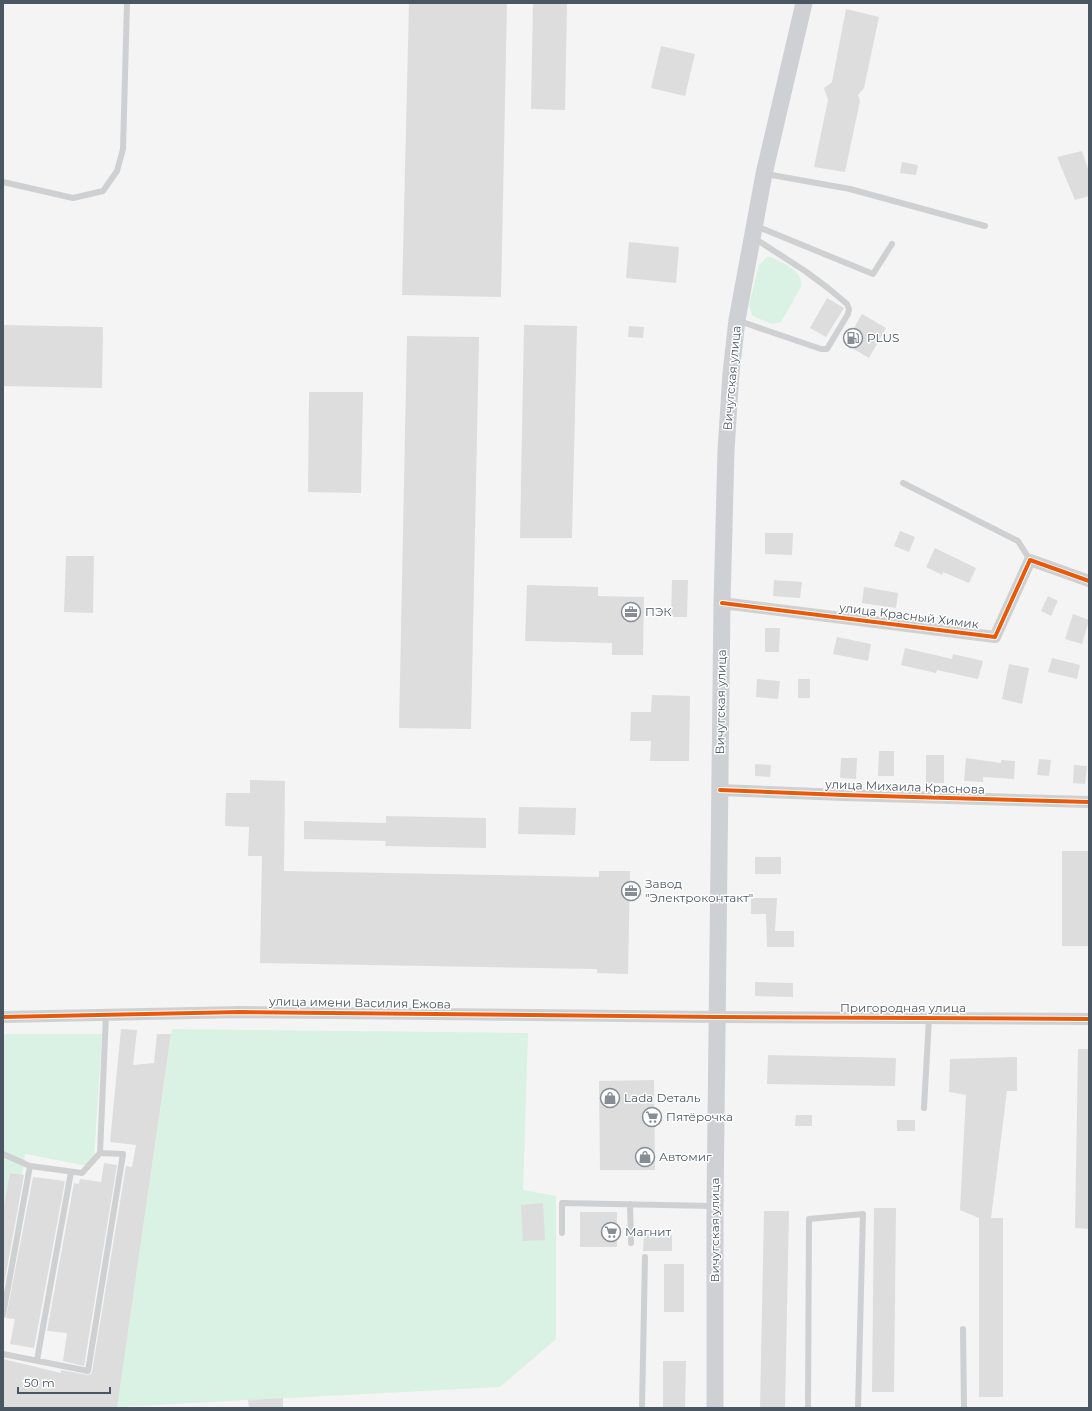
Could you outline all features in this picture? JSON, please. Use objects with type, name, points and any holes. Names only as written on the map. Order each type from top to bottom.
[{"type":"main road","name":"Вичугская улица","points":[[715,1408],[715,1206],[722,602],[727,435],[731,373],[737,320],[764,174],[804,3]]},
{"type":"street","name":"улица Красный Химик","points":[[722,602],[995,637],[1030,560]]},
{"type":"street","points":[[1030,560],[1089,581]]},
{"type":"street","name":"улица Михаила Краснова","points":[[720,790],[1089,802]]},
{"type":"street","name":"улица имени Василия Ежова","points":[[3,1017],[240,1012],[717,1018]]},
{"type":"street","name":"Пригородная улица","points":[[717,1018],[1089,1019]]},
{"type":"lane","points":[[3,182],[73,198],[103,191],[117,171],[123,149],[127,3]]},
{"type":"lane","points":[[764,174],[850,189],[985,226]]},
{"type":"lane","points":[[754,231],[873,274],[892,244]]},
{"type":"lane","points":[[737,320],[821,349],[827,349],[849,310],[847,304],[828,288],[754,231]]},
{"type":"lane","points":[[902,483],[1018,542],[1030,560]]},
{"type":"lane","points":[[3,1154],[30,1166],[82,1173],[100,1153],[106,1015]]},
{"type":"lane","points":[[924,1108],[929,1018]]},
{"type":"lane","points":[[3,1354],[88,1371],[123,1154],[100,1153]]},
{"type":"lane","points":[[3,1316],[30,1166]]},
{"type":"lane","points":[[37,1360],[71,1172]]},
{"type":"lane","points":[[562,1233],[562,1203],[715,1206]]},
{"type":"lane","points":[[630,1204],[631,1243]]},
{"type":"lane","points":[[808,1408],[809,1219],[863,1214],[858,1408]]},
{"type":"lane","points":[[642,1408],[645,1257]]},
{"type":"lane","points":[[963,1329],[964,1408]]},
{"type":"green space","points":[[767,257],[771,257],[792,268],[799,276],[801,281],[801,287],[781,322],[772,324],[752,315],[749,305],[759,265]]},
{"type":"green space","points":[[172,1029],[528,1033],[523,1190],[556,1196],[556,1339],[500,1387],[117,1407]]},
{"type":"green space","points":[[3,1034],[102,1034],[94,1158],[89,1165],[83,1165],[25,1154],[22,1175],[10,1173],[3,1210]]},
{"type":"building","points":[[409,3],[507,3],[501,297],[402,295]]},
{"type":"building","points":[[533,3],[567,3],[565,110],[531,109]]},
{"type":"building","points":[[846,9],[879,17],[864,88],[858,95],[860,101],[845,172],[814,167],[828,100],[824,88],[832,82]]},
{"type":"building","points":[[661,46],[695,54],[685,96],[651,88]]},
{"type":"building","points":[[1082,151],[1089,172],[1089,196],[1075,200],[1057,157]]},
{"type":"building","points":[[902,162],[918,165],[916,175],[900,173]]},
{"type":"building","points":[[629,242],[679,247],[676,283],[626,278]]},
{"type":"building","points":[[827,298],[844,308],[826,337],[810,328]]},
{"type":"building","points":[[862,314],[886,328],[869,358],[845,344]]},
{"type":"building","points":[[3,325],[103,327],[102,388],[3,386]]},
{"type":"building","points":[[524,325],[577,326],[572,538],[520,538]]},
{"type":"building","points":[[629,326],[644,327],[643,338],[628,337]]},
{"type":"building","points":[[407,336],[479,337],[471,729],[399,728]]},
{"type":"building","points":[[309,392],[363,392],[361,493],[308,492]]},
{"type":"building","points":[[900,531],[915,537],[909,552],[894,546]]},
{"type":"building","points":[[765,533],[793,533],[792,555],[765,554]]},
{"type":"building","points":[[935,548],[976,568],[969,583],[943,572],[942,575],[926,567]]},
{"type":"building","points":[[66,556],[94,556],[93,613],[64,612]]},
{"type":"building","points":[[672,580],[688,580],[687,617],[671,617]]},
{"type":"building","points":[[774,580],[802,582],[800,598],[773,596]]},
{"type":"building","points":[[527,585],[598,587],[598,596],[644,597],[643,655],[612,655],[612,643],[525,641]]},
{"type":"building","points":[[864,587],[898,593],[896,608],[862,603]]},
{"type":"building","points":[[1048,596],[1058,601],[1051,616],[1041,611]]},
{"type":"building","points":[[1073,614],[1089,620],[1082,644],[1065,639]]},
{"type":"building","points":[[765,628],[780,628],[779,652],[765,652]]},
{"type":"building","points":[[837,637],[871,644],[868,661],[833,654]]},
{"type":"building","points":[[905,648],[952,659],[953,654],[983,661],[978,679],[937,670],[936,673],[901,665]]},
{"type":"building","points":[[1052,658],[1080,665],[1077,679],[1048,672]]},
{"type":"building","points":[[1009,664],[1029,668],[1022,704],[1002,699]]},
{"type":"building","points":[[757,679],[780,681],[778,699],[756,697]]},
{"type":"building","points":[[798,679],[810,679],[810,698],[798,698]]},
{"type":"building","points":[[652,695],[690,696],[689,761],[650,761],[651,741],[630,741],[631,712],[651,712]]},
{"type":"building","points":[[879,751],[894,751],[894,776],[878,776]]},
{"type":"building","points":[[926,755],[944,755],[944,783],[926,783]]},
{"type":"building","points":[[841,758],[857,758],[856,779],[840,778]]},
{"type":"building","points":[[966,758],[1001,763],[1001,760],[1015,761],[1014,779],[983,777],[983,782],[964,781]]},
{"type":"building","points":[[1039,759],[1051,760],[1049,776],[1037,775]]},
{"type":"building","points":[[755,764],[771,765],[770,777],[755,776]]},
{"type":"building","points":[[1074,765],[1087,766],[1085,784],[1073,783]]},
{"type":"building","points":[[250,780],[285,781],[284,871],[599,877],[599,871],[630,871],[628,974],[597,973],[597,969],[260,963],[262,856],[248,856],[249,827],[225,826],[226,793],[250,793]]},
{"type":"building","points":[[519,807],[576,808],[575,835],[518,834]]},
{"type":"building","points":[[386,816],[486,818],[486,848],[385,846],[386,841],[304,839],[304,821],[386,823]]},
{"type":"building","points":[[1062,851],[1089,851],[1089,946],[1062,946]]},
{"type":"building","points":[[755,857],[781,857],[781,874],[755,874]]},
{"type":"building","points":[[751,898],[777,898],[775,931],[794,931],[794,947],[767,947],[766,914],[751,914]]},
{"type":"building","points":[[755,982],[793,983],[793,997],[755,996]]},
{"type":"building","points":[[121,1029],[137,1030],[133,1065],[154,1063],[157,1034],[171,1034],[117,1408],[3,1408],[3,1359],[61,1373],[61,1370],[88,1375],[92,1372],[126,1166],[132,1167],[136,1145],[110,1142]]},
{"type":"building","points":[[1078,1049],[1089,1049],[1089,1229],[1075,1228]]},
{"type":"building","points":[[768,1055],[896,1058],[895,1086],[767,1084]]},
{"type":"building","points":[[1017,1057],[1017,1091],[1007,1091],[991,1218],[1003,1218],[1003,1397],[979,1397],[979,1218],[960,1210],[966,1095],[949,1092],[950,1059]]},
{"type":"building","points":[[654,1080],[655,1170],[600,1170],[599,1081]]},
{"type":"building","points":[[796,1115],[812,1115],[812,1126],[795,1126]]},
{"type":"building","points":[[897,1120],[915,1120],[915,1131],[897,1131]]},
{"type":"building","points":[[104,1163],[117,1165],[84,1366],[63,1361],[67,1333],[47,1331],[74,1183],[79,1184],[80,1179],[101,1182]]},
{"type":"building","points":[[10,1173],[24,1175],[3,1290],[3,1210]]},
{"type":"building","points":[[33,1177],[65,1181],[34,1348],[10,1344],[15,1319],[6,1318]]},
{"type":"building","points":[[543,1203],[545,1240],[523,1241],[521,1205]]},
{"type":"building","points":[[874,1208],[896,1208],[894,1392],[872,1392]]},
{"type":"building","points":[[764,1211],[789,1211],[785,1408],[760,1408]]},
{"type":"building","points":[[580,1212],[617,1212],[617,1247],[580,1247]]},
{"type":"building","points":[[644,1234],[672,1235],[672,1251],[643,1251]]},
{"type":"building","points":[[664,1264],[684,1264],[684,1312],[664,1312]]},
{"type":"building","points":[[663,1361],[686,1361],[685,1408],[663,1408]]},
{"type":"building","points":[[283,1398],[283,1408],[249,1408],[248,1400]]},
{"type":"cycle path","points":[[722,603],[995,637],[1030,560],[1089,581]]},
{"type":"cycle path","points":[[720,790],[1089,802]]},
{"type":"cycle path","points":[[3,1017],[240,1012],[1089,1019]]},
{"type":"place","name":"PLUS","points":[[853,338]]},
{"type":"place","name":"ПЭК","points":[[631,612]]},
{"type":"place","name":"Завод \"Электроконтакт\"","points":[[631,891]]},
{"type":"place","name":"Lada Dеталь","points":[[610,1098]]},
{"type":"place","name":"Пятёрочка","points":[[652,1117]]},
{"type":"place","name":"Автомиг","points":[[645,1157]]},
{"type":"place","name":"Магнит","points":[[611,1232]]}]
